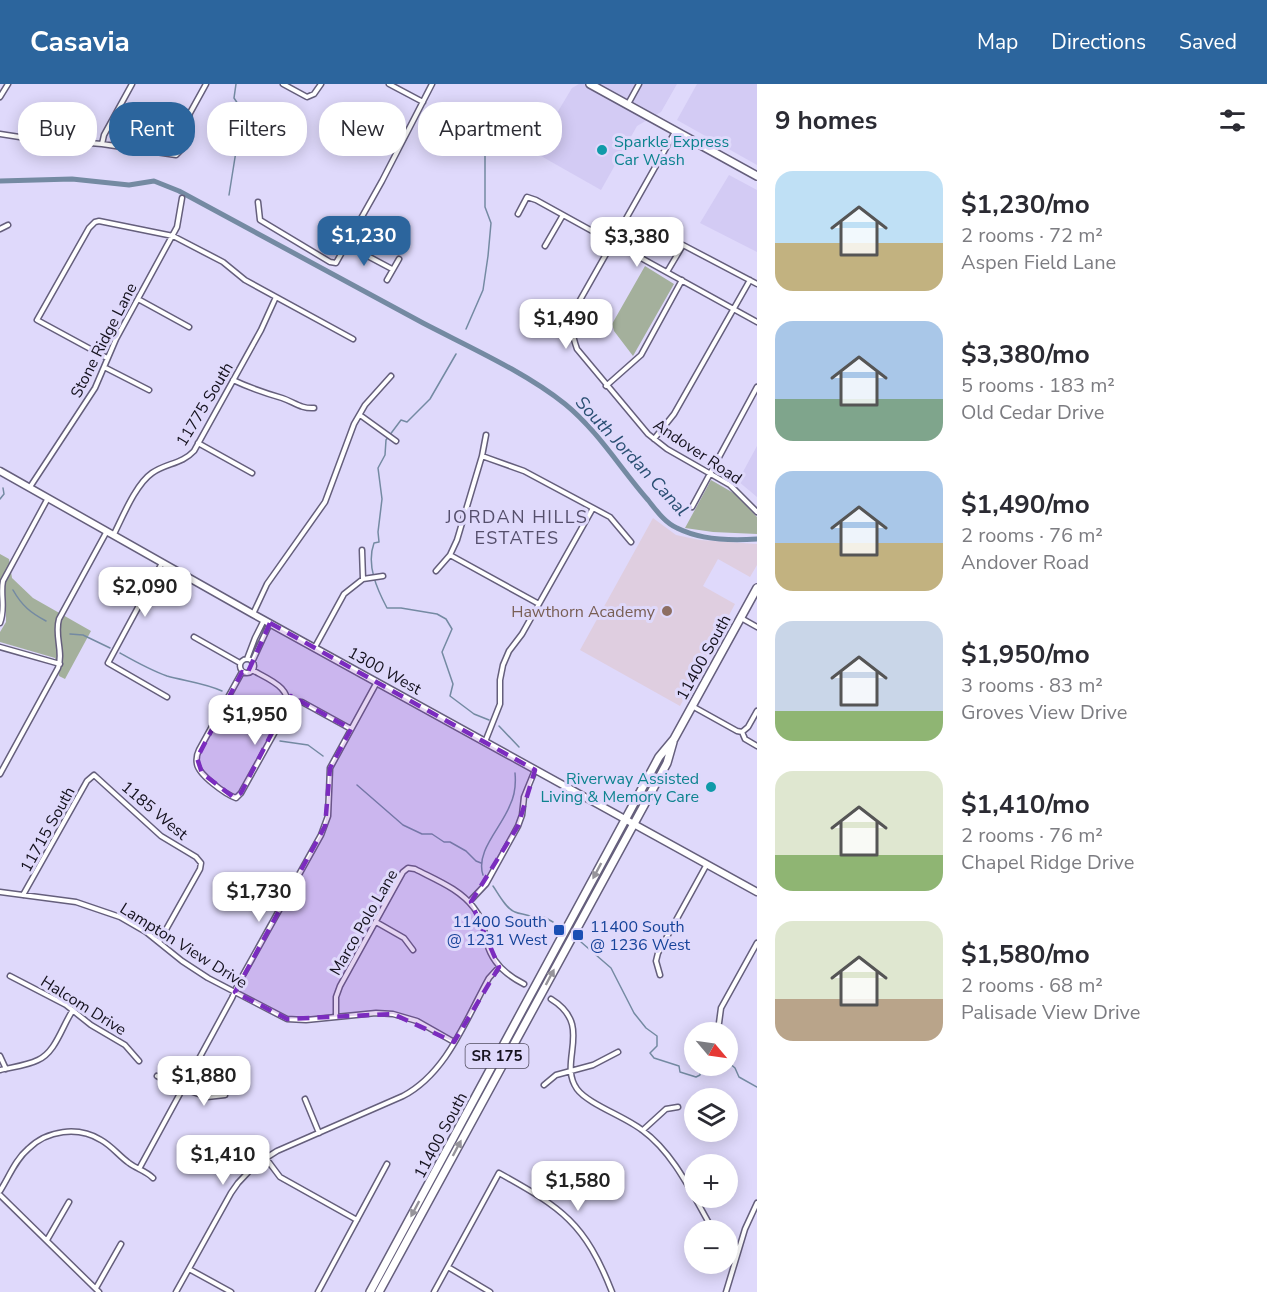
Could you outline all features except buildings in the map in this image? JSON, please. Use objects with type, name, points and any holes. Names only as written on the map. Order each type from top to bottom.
[{"type":"main road","points":[[590,84],[757,176]]},
{"type":"main road","name":"11400 South","points":[[379,1292],[667,763],[674,740],[757,588]]},
{"type":"main road","name":"11400 South","points":[[370,1292],[659,757],[674,740]]},
{"type":"street","points":[[0,97],[8,84]]},
{"type":"street","points":[[102,144],[104,135],[132,84]]},
{"type":"street","points":[[0,134],[102,144],[172,156],[178,154],[182,149],[190,113],[206,84]]},
{"type":"street","points":[[283,84],[307,97],[314,94],[321,84]]},
{"type":"street","points":[[389,84],[423,102],[432,84]]},
{"type":"street","points":[[628,105],[639,84]]},
{"type":"street","points":[[258,202],[260,220],[330,262],[336,263],[418,111]]},
{"type":"street","name":"Andover Road","points":[[675,131],[575,309],[571,327],[577,349],[606,386],[654,439],[730,485],[757,512]]},
{"type":"street","points":[[518,214],[527,197],[536,200],[757,322]]},
{"type":"street","name":"Stone Ridge Lane","points":[[30,487],[95,388],[107,358],[173,236],[179,221],[182,198]]},
{"type":"street","points":[[545,246],[563,215]]},
{"type":"street","points":[[107,358],[38,321],[89,228],[95,222],[103,221],[173,236],[223,262],[239,276],[353,339]]},
{"type":"street","points":[[0,229],[8,225]]},
{"type":"street","points":[[346,245],[392,269]]},
{"type":"street","points":[[667,272],[683,245],[757,284]]},
{"type":"street","points":[[387,280],[399,259]]},
{"type":"street","points":[[606,386],[641,355],[682,280]]},
{"type":"street","points":[[654,439],[674,414],[750,280]]},
{"type":"street","name":"11775 South","points":[[60,664],[61,652],[57,632],[59,619],[145,479],[156,470],[189,456],[198,443],[276,297]]},
{"type":"street","points":[[138,299],[189,327]]},
{"type":"street","points":[[104,367],[149,390]]},
{"type":"street","points":[[253,614],[267,584],[325,502],[354,424],[365,405],[391,376]]},
{"type":"street","points":[[233,380],[257,391],[285,399],[300,407],[314,408]]},
{"type":"street","points":[[692,507],[757,387]]},
{"type":"street","points":[[360,415],[380,427],[396,441]]},
{"type":"street","points":[[436,571],[450,555],[462,523],[486,435]]},
{"type":"street","points":[[198,443],[252,473]]},
{"type":"street","points":[[482,456],[524,471],[593,508],[610,518],[631,542]]},
{"type":"street","name":"1300 West","points":[[0,471],[253,614],[757,892]]},
{"type":"street","points":[[0,623],[4,610],[1,588],[3,581],[48,497]]},
{"type":"street","points":[[485,742],[500,704],[500,680],[509,651],[522,634],[593,508]]},
{"type":"street","points":[[362,550],[363,579]]},
{"type":"street","points":[[450,555],[539,604]]},
{"type":"street","points":[[163,562],[108,663],[167,697]]},
{"type":"street","points":[[315,647],[344,594],[363,579],[383,576]]},
{"type":"street","points":[[741,618],[757,627]]},
{"type":"street","points":[[240,663],[247,659],[255,638],[267,621]]},
{"type":"street","points":[[252,670],[252,662],[267,621]]},
{"type":"street","points":[[194,637],[240,663]]},
{"type":"street","points":[[0,647],[60,664],[0,774]]},
{"type":"street","points":[[247,659],[252,662]]},
{"type":"street","points":[[240,663],[242,672],[199,750],[197,758],[198,767],[202,773],[236,798],[241,793],[286,712],[288,702],[288,696],[281,687],[252,670]]},
{"type":"street","points":[[242,672],[247,673],[252,670]]},
{"type":"street","points":[[139,1169],[325,826],[329,806],[330,768],[377,681]]},
{"type":"street","points":[[288,702],[302,702],[351,729]]},
{"type":"street","points":[[692,706],[742,732]]},
{"type":"street","points":[[742,732],[748,727],[757,711]]},
{"type":"street","points":[[742,732],[745,739],[757,746]]},
{"type":"street","points":[[470,902],[486,884],[518,826],[526,791],[535,770]]},
{"type":"street","name":"1185 West","points":[[94,776],[161,836],[196,857],[201,863],[200,869],[159,942]]},
{"type":"street","name":"11715 South","points":[[23,895],[87,782],[94,776]]},
{"type":"street","points":[[660,975],[656,961],[658,953],[707,864]]},
{"type":"street","name":"Marco Polo Lane","points":[[336,1017],[338,991],[403,872],[408,868],[416,869],[455,890],[470,902],[480,916],[490,951],[499,967]]},
{"type":"street","name":"Lampton View Drive","points":[[0,892],[76,902],[105,911],[134,924],[195,970],[287,1019],[306,1020],[393,1014],[417,1022],[454,1042]]},
{"type":"street","points":[[376,922],[404,938],[413,950]]},
{"type":"street","points":[[719,1022],[721,1008],[757,943]]},
{"type":"street","points":[[176,1292],[238,1183],[255,1165],[265,1157],[412,1091],[438,1069],[489,978],[499,967],[524,984]]},
{"type":"street","name":"Halcom Drive","points":[[10,976],[52,996],[91,1025],[125,1045],[139,1060]]},
{"type":"street","points":[[551,999],[564,1009],[572,1023],[573,1081],[582,1095],[643,1130],[668,1155],[707,1220]]},
{"type":"street","points":[[0,1070],[36,1061],[45,1056],[53,1047],[73,1010]]},
{"type":"street","points":[[543,1085],[556,1075],[593,1065],[618,1052]]},
{"type":"street","points":[[0,1056],[6,1069]]},
{"type":"street","points":[[157,1076],[207,1097],[225,1095]]},
{"type":"street","points":[[305,1099],[319,1133]]},
{"type":"street","points":[[643,1130],[666,1109],[678,1107]]},
{"type":"street","points":[[121,1244],[98,1290],[0,1193],[17,1162],[28,1148],[42,1138],[60,1132],[78,1132],[96,1137],[153,1178]]},
{"type":"street","points":[[265,1157],[280,1177],[357,1220]]},
{"type":"street","points":[[318,1292],[387,1164]]},
{"type":"street","points":[[434,1292],[499,1173],[548,1201],[572,1221],[594,1252],[612,1292]]},
{"type":"street","points":[[46,1240],[69,1203]]},
{"type":"street","points":[[726,1292],[748,1221],[757,1204]]},
{"type":"street","points":[[448,1267],[489,1292]]},
{"type":"street","points":[[189,1269],[231,1292]]},
{"type":"highlighted area","points":[[270,623],[535,770],[518,826],[471,902],[499,967],[454,1042],[393,1014],[287,1019],[235,992],[325,826],[330,768],[351,729],[291,696],[241,793],[233,797],[202,773],[197,758],[242,672],[247,674]]},
{"type":"shaded area","points":[[579,84],[677,84],[661,112],[637,126],[601,190],[541,156],[562,156],[562,105],[572,88]]},
{"type":"shaded area","points":[[697,84],[757,84],[757,165],[677,120]]},
{"type":"shaded area","points":[[729,175],[757,190],[757,252],[700,223]]},
{"type":"shaded area","points":[[757,446],[757,497],[738,481]]},
{"type":"shaded area","name":"Hawthorn Academy","points":[[653,518],[676,535],[700,540],[757,544],[757,565],[750,577],[718,559],[703,586],[735,604],[680,706],[580,650]]},
{"type":"green space","points":[[645,266],[674,284],[633,356],[614,331],[612,324]]},
{"type":"green space","points":[[711,480],[737,495],[757,517],[757,534],[685,528]]},
{"type":"green space","points":[[0,554],[9,559],[12,578],[33,598],[91,631],[65,679],[59,676],[55,658],[0,642],[0,632],[6,622],[6,601],[0,591]]},
{"type":"waterway","points":[[229,195],[240,137],[242,110],[234,98],[236,84]]},
{"type":"waterway","points":[[466,329],[483,290],[488,256],[491,223],[485,207],[485,156]]},
{"type":"waterway","name":"South Jordan Canal","points":[[0,181],[72,179],[129,185],[154,181],[179,191],[496,360],[549,392],[588,426],[658,512],[673,526],[706,537],[727,540],[757,539]]},
{"type":"waterway","points":[[456,354],[430,399],[407,422],[401,420],[386,440],[385,455],[378,468],[382,499],[379,542],[374,543],[371,560],[376,585],[387,608],[437,614],[446,619],[452,629],[442,652],[453,684],[450,696],[474,714],[489,720]]},
{"type":"waterway","points":[[0,499],[4,494],[3,488]]},
{"type":"waterway","points":[[13,590],[27,608],[46,621]]},
{"type":"waterway","points":[[70,634],[83,635],[110,648]]},
{"type":"waterway","points":[[120,653],[167,676],[222,691]]},
{"type":"waterway","points":[[235,699],[264,731]]},
{"type":"waterway","points":[[499,726],[519,747]]},
{"type":"waterway","points":[[280,741],[308,745],[323,756]]},
{"type":"waterway","points":[[483,875],[482,866],[486,848],[512,801],[515,773]]},
{"type":"waterway","points":[[357,785],[403,825],[422,834],[432,834],[444,842],[450,842],[481,863]]},
{"type":"waterway","points":[[493,886],[512,910],[533,918],[544,917],[553,922]]},
{"type":"waterway","points":[[581,942],[611,968],[634,1013],[646,1028],[657,1036],[657,1046],[650,1053],[654,1058],[679,1066],[680,1072],[684,1073]]},
{"type":"waterway","points":[[738,1075],[757,1087]]},
{"type":"waterway","points":[[693,1076],[698,1076]]},
{"type":"place","name":"Sparkle Express Car Wash","points":[[602,150]]},
{"type":"place","name":"Hawthorn Academy","points":[[667,611]]},
{"type":"place","name":"Riverway Assisted Living & Memory Care","points":[[711,787]]},
{"type":"place","name":"11400 South @ 1231 West","points":[[559,930]]},
{"type":"place","name":"11400 South @ 1236 West","points":[[578,935]]},
{"type":"district","name":"JORDAN HILLS ESTATES","points":[[517,527]]}]
